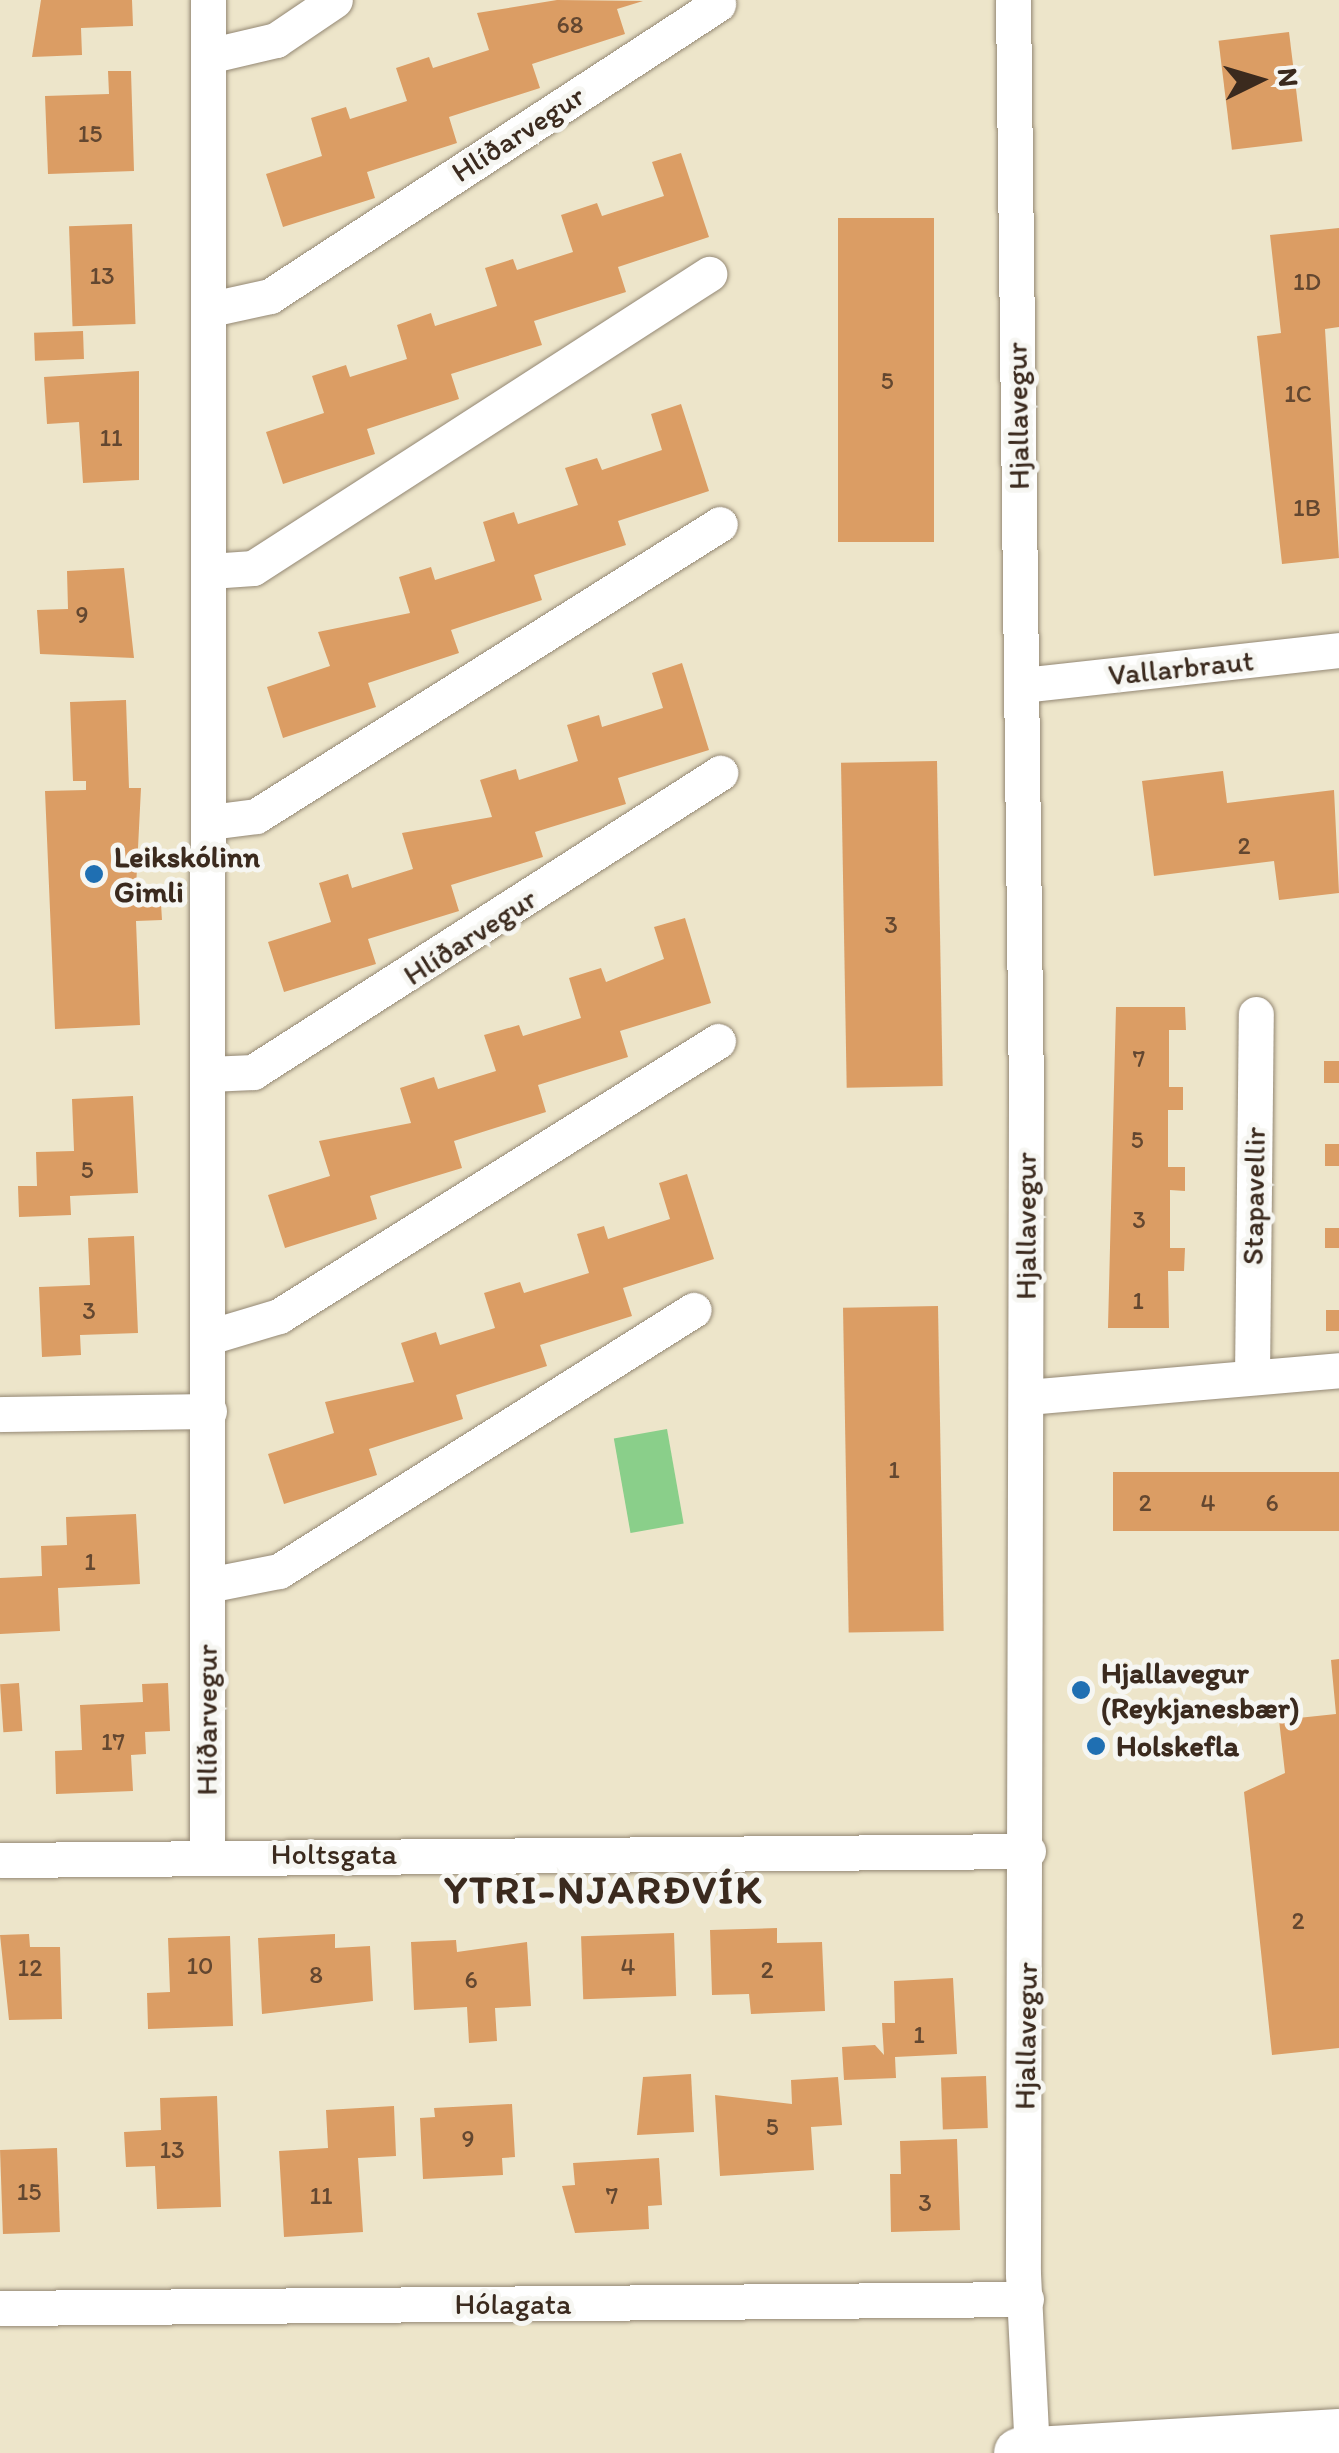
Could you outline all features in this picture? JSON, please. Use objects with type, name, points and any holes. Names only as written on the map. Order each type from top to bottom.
[{"type":"main road","points":[[1018,2453],[1339,2434]]},
{"type":"street","name":"Hlíðarvegur","points":[[207,1855],[208,0]]},
{"type":"street","points":[[208,56],[276,40],[335,0]]},
{"type":"street","name":"Hjallavegur","points":[[1013,0],[1023,686],[1026,2299],[1032,2452]]},
{"type":"street","name":"Hlíðarvegur","points":[[210,309],[270,296],[718,4]]},
{"type":"street","points":[[210,572],[253,568],[708,274]]},
{"type":"street","points":[[210,822],[256,816],[720,524]]},
{"type":"street","name":"Vallarbraut","points":[[1023,686],[1339,650]]},
{"type":"street","name":"Hlíðarvegur","points":[[210,1074],[253,1072],[720,773]]},
{"type":"street","name":"Stapavellir","points":[[1252,1378],[1256,1014]]},
{"type":"street","points":[[209,1337],[279,1316],[718,1040]]},
{"type":"street","points":[[208,1585],[279,1571],[694,1310]]},
{"type":"street","points":[[1027,1397],[1339,1370]]},
{"type":"street","points":[[0,1414],[209,1411]]},
{"type":"street","name":"Holtsgata","points":[[0,1860],[207,1855],[1028,1851]]},
{"type":"street","name":"Hólagata","points":[[0,2308],[1026,2299]]},
{"type":"green space","points":[[667,1429],[684,1524],[630,1533],[614,1438]]},
{"type":"building","points":[[41,0],[132,0],[133,26],[81,28],[82,55],[32,57]]},
{"type":"building","points":[[557,0],[643,1],[617,9],[625,34],[532,64],[540,88],[449,117],[457,143],[367,172],[375,198],[283,227],[266,174],[322,156],[311,118],[346,107],[350,119],[407,101],[396,68],[429,57],[433,68],[489,50],[477,13]]},
{"type":"building","points":[[1289,32],[1302,141],[1232,150],[1219,41]]},
{"type":"building","points":[[108,71],[131,71],[134,171],[48,174],[45,96],[109,94]]},
{"type":"building","points":[[681,153],[709,237],[618,267],[626,292],[534,321],[542,345],[451,374],[459,399],[367,429],[375,454],[283,484],[266,432],[324,413],[312,376],[346,365],[350,377],[407,359],[397,325],[431,313],[435,326],[497,306],[485,268],[513,259],[517,270],[573,252],[561,215],[597,203],[602,216],[664,196],[652,162]]},
{"type":"building","points":[[838,218],[934,218],[934,542],[838,542]]},
{"type":"building","points":[[132,224],[135,324],[73,326],[69,226]]},
{"type":"building","points":[[1339,228],[1339,327],[1325,329],[1339,558],[1282,564],[1257,336],[1281,333],[1270,235]]},
{"type":"building","points":[[83,331],[84,359],[35,361],[34,333]]},
{"type":"building","points":[[139,371],[139,480],[83,483],[79,422],[47,424],[44,377]]},
{"type":"building","points":[[681,404],[709,491],[618,521],[626,545],[534,575],[542,600],[451,630],[459,653],[368,683],[376,707],[283,738],[267,687],[330,666],[318,632],[410,613],[399,577],[431,567],[435,580],[495,561],[483,522],[514,512],[518,524],[578,505],[565,468],[597,458],[602,470],[662,450],[651,414]]},
{"type":"building","points":[[124,568],[134,658],[40,654],[37,610],[68,609],[67,571]]},
{"type":"building","points":[[682,663],[709,750],[618,778],[626,804],[535,832],[543,857],[451,885],[459,911],[368,939],[376,964],[284,992],[268,942],[331,922],[319,883],[348,874],[352,888],[413,869],[402,833],[492,817],[480,780],[516,769],[519,780],[578,761],[567,725],[599,715],[602,727],[663,708],[652,673]]},
{"type":"building","points":[[126,700],[129,788],[141,788],[136,888],[160,887],[162,920],[136,921],[140,1025],[55,1029],[45,791],[86,790],[86,781],[73,781],[70,702]]},
{"type":"building","points":[[937,761],[943,1086],[847,1088],[841,763]]},
{"type":"building","points":[[1223,771],[1227,803],[1334,790],[1339,893],[1279,900],[1274,861],[1154,876],[1142,781]]},
{"type":"building","points":[[685,918],[711,1003],[620,1031],[628,1057],[538,1085],[546,1112],[454,1141],[462,1168],[370,1196],[377,1219],[285,1248],[268,1195],[330,1176],[319,1141],[411,1123],[400,1088],[434,1077],[438,1089],[496,1071],[484,1035],[519,1025],[523,1036],[581,1018],[569,978],[601,968],[606,982],[664,959],[654,927]]},
{"type":"building","points":[[1116,1007],[1185,1007],[1186,1030],[1169,1030],[1169,1087],[1183,1087],[1183,1110],[1168,1110],[1168,1167],[1185,1167],[1185,1191],[1170,1190],[1170,1248],[1185,1248],[1184,1271],[1168,1271],[1169,1328],[1108,1328]]},
{"type":"building","points":[[1324,1061],[1339,1061],[1339,1083],[1324,1083]]},
{"type":"building","points":[[133,1096],[138,1193],[70,1196],[71,1215],[19,1217],[18,1186],[37,1186],[36,1152],[74,1151],[72,1099]]},
{"type":"building","points":[[1325,1144],[1339,1144],[1339,1166],[1325,1166]]},
{"type":"building","points":[[687,1174],[714,1259],[623,1288],[632,1316],[540,1345],[547,1366],[456,1395],[463,1419],[369,1449],[377,1475],[284,1504],[268,1454],[334,1433],[325,1402],[414,1382],[401,1343],[436,1332],[440,1345],[495,1328],[484,1293],[520,1282],[524,1293],[589,1273],[577,1234],[604,1226],[608,1239],[670,1219],[659,1183]]},
{"type":"building","points":[[1325,1228],[1339,1228],[1339,1248],[1325,1248]]},
{"type":"building","points":[[134,1236],[138,1333],[80,1335],[81,1355],[42,1357],[39,1287],[90,1285],[88,1238]]},
{"type":"building","points":[[938,1306],[944,1631],[849,1633],[843,1308]]},
{"type":"building","points":[[1326,1310],[1339,1310],[1339,1331],[1326,1331]]},
{"type":"building","points":[[1113,1472],[1339,1472],[1339,1531],[1113,1531]]},
{"type":"building","points":[[136,1514],[140,1584],[58,1588],[60,1631],[0,1634],[0,1578],[42,1576],[41,1546],[67,1545],[66,1517]]},
{"type":"building","points":[[1339,1659],[1339,2048],[1272,2055],[1244,1792],[1285,1773],[1279,1720],[1336,1714],[1331,1660]]},
{"type":"building","points":[[19,1683],[22,1731],[3,1732],[0,1684]]},
{"type":"building","points":[[168,1683],[170,1731],[145,1732],[146,1754],[131,1755],[133,1791],[56,1794],[55,1751],[82,1750],[80,1705],[143,1702],[142,1684]]},
{"type":"building","points":[[777,1928],[777,1943],[822,1942],[825,2011],[751,2014],[749,1994],[712,1995],[710,1930]]},
{"type":"building","points":[[674,1933],[676,1996],[583,1999],[581,1936]]},
{"type":"building","points":[[29,1934],[30,1947],[60,1947],[62,2019],[9,2020],[0,1935]]},
{"type":"building","points":[[335,1934],[335,1948],[370,1946],[373,2001],[262,2014],[258,1938]]},
{"type":"building","points":[[230,1936],[233,2026],[148,2029],[147,1993],[170,1992],[168,1938]]},
{"type":"building","points":[[456,1940],[457,1952],[527,1942],[531,2006],[495,2008],[497,2041],[469,2043],[467,2007],[414,2010],[411,1942]]},
{"type":"building","points":[[953,1978],[957,2054],[895,2057],[896,2078],[844,2080],[842,2047],[875,2045],[884,2055],[882,2023],[895,2023],[894,1981]]},
{"type":"building","points":[[691,2074],[694,2132],[637,2135],[643,2077]]},
{"type":"building","points":[[986,2076],[988,2128],[943,2130],[941,2078]]},
{"type":"building","points":[[838,2077],[842,2125],[811,2127],[814,2170],[720,2176],[715,2095],[792,2104],[791,2080]]},
{"type":"building","points":[[217,2096],[221,2207],[157,2209],[155,2166],[126,2167],[124,2132],[161,2130],[160,2098]]},
{"type":"building","points":[[512,2104],[515,2157],[502,2158],[503,2175],[423,2179],[420,2118],[435,2117],[434,2108]]},
{"type":"building","points":[[394,2106],[396,2156],[358,2158],[363,2232],[284,2237],[279,2151],[328,2148],[326,2110]]},
{"type":"building","points":[[957,2139],[960,2230],[891,2232],[890,2174],[901,2174],[900,2141]]},
{"type":"building","points":[[57,2148],[60,2232],[3,2234],[0,2150]]},
{"type":"building","points":[[659,2158],[662,2205],[648,2206],[649,2229],[575,2233],[562,2186],[575,2185],[573,2163]]},
{"type":"place","name":"Leikskólinn Gimli","points":[[94,874]]},
{"type":"place","name":"Hjallavegur (Reykjanesbær)","points":[[1081,1690]]},
{"type":"place","name":"Holskefla","points":[[1096,1746]]},
{"type":"district","name":"YTRI-NJARÐVÍK","points":[[604,1889]]}]
